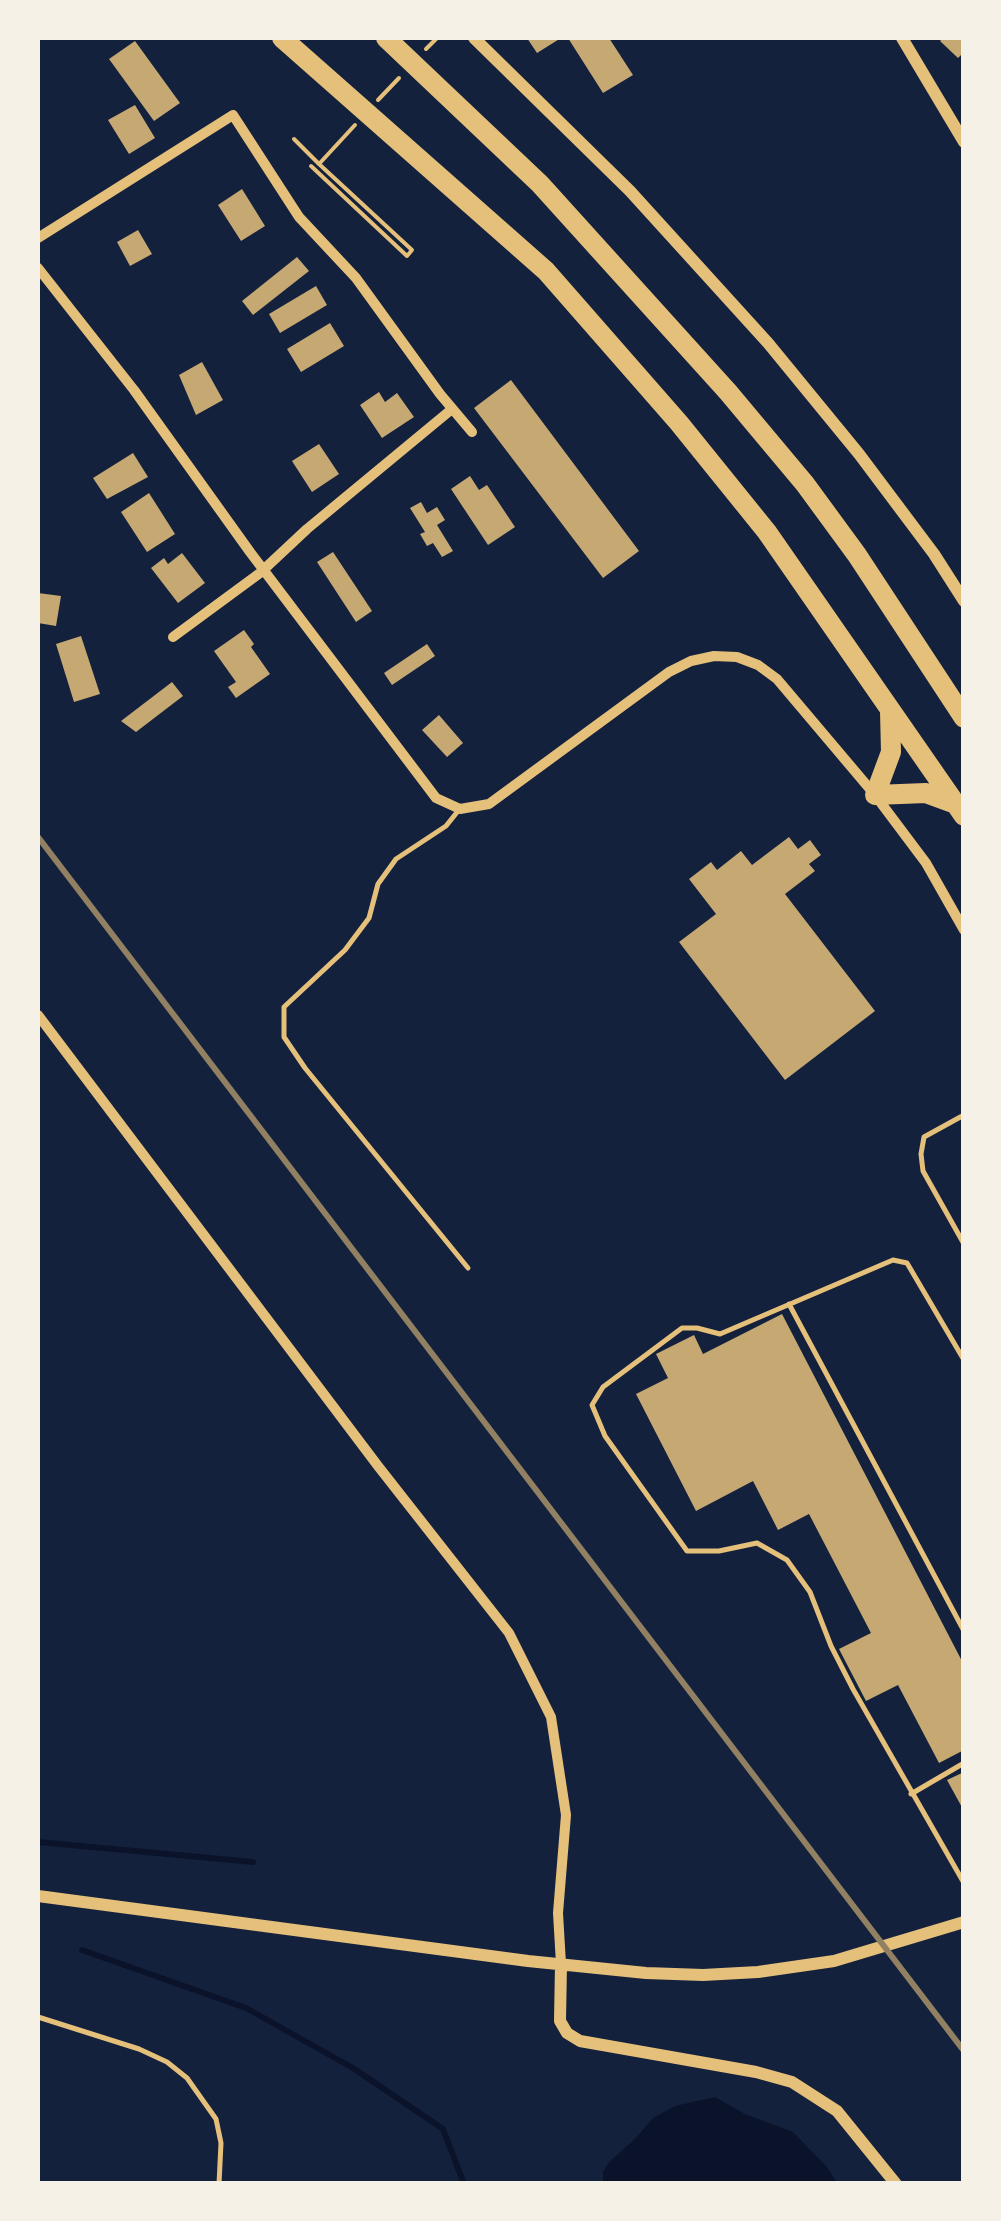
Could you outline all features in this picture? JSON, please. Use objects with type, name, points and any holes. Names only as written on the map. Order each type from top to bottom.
[{"type":"highway","points":[[282,38],[546,271],[679,423],[767,532],[959,810]]},
{"type":"highway","points":[[386,38],[417,61],[540,184],[728,392],[805,484],[857,555],[964,718]]},
{"type":"highway","points":[[402,38],[417,61]]},
{"type":"highway","points":[[930,667],[948,681],[964,685]]},
{"type":"highway","points":[[888,704],[891,752],[875,795],[926,793],[959,810]]},
{"type":"street","points":[[474,38],[630,190],[746,317],[859,454],[964,601]]},
{"type":"street","points":[[902,38],[964,142]]},
{"type":"street","points":[[38,238],[233,115],[299,218],[356,278],[472,432]]},
{"type":"street","points":[[38,268],[114,363],[436,798],[460,809],[474,808],[504,794],[658,680],[691,661],[714,656],[748,661],[777,679],[875,795],[926,863],[964,930]]},
{"type":"street","points":[[173,637],[264,569],[452,408]]},
{"type":"street","points":[[38,1016],[509,1633],[550,1717],[566,1815],[558,1913],[560,2021],[567,2033],[580,2041],[792,2082],[837,2112],[896,2184]]},
{"type":"street","points":[[38,1896],[665,1974],[758,1972],[834,1962],[964,1922]]},
{"type":"lane","points":[[460,809],[446,826],[396,858],[378,884],[369,918],[345,950],[284,1006],[284,1037],[468,1268]]},
{"type":"lane","points":[[964,1114],[924,1137],[921,1154],[923,1172],[964,1244]]},
{"type":"lane","points":[[964,1360],[907,1263],[892,1260],[720,1334],[682,1328],[603,1388],[592,1405],[605,1436],[687,1551],[719,1551],[757,1543],[787,1560],[810,1592],[831,1646],[964,1883]]},
{"type":"lane","points":[[789,1304],[964,1631]]},
{"type":"lane","points":[[911,1794],[964,1762]]},
{"type":"lane","points":[[38,2017],[139,2049],[167,2062],[187,2078],[216,2119],[221,2144],[219,2184]]},
{"type":"path","points":[[371,108],[436,38]]},
{"type":"path","points":[[319,164],[358,122]]},
{"type":"path","points":[[294,139],[412,250],[407,256],[311,166]]},
{"type":"water","points":[[715,2097],[745,2114],[793,2132],[837,2183],[603,2183],[603,2172],[609,2162],[653,2118],[675,2106]]},
{"type":"building","points":[[527,38],[561,38],[537,53]]},
{"type":"building","points":[[568,38],[609,38],[633,75],[603,93]]},
{"type":"building","points":[[964,38],[964,52],[958,58],[940,41]]},
{"type":"building","points":[[135,41],[180,103],[154,121],[109,59]]},
{"type":"building","points":[[135,105],[155,138],[129,154],[108,120]]},
{"type":"building","points":[[242,189],[265,226],[241,241],[218,205]]},
{"type":"building","points":[[138,230],[152,254],[130,266],[117,242]]},
{"type":"building","points":[[297,257],[309,271],[253,315],[242,301]]},
{"type":"building","points":[[316,286],[327,305],[280,333],[269,314]]},
{"type":"building","points":[[330,323],[344,346],[301,372],[287,349]]},
{"type":"building","points":[[202,362],[223,400],[196,415],[179,375]]},
{"type":"building","points":[[511,380],[639,551],[603,578],[474,408]]},
{"type":"building","points":[[379,392],[385,402],[397,393],[414,417],[382,438],[360,405]]},
{"type":"building","points":[[319,444],[339,474],[312,492],[292,461]]},
{"type":"building","points":[[133,453],[148,477],[107,499],[93,478]]},
{"type":"building","points":[[470,476],[479,490],[487,485],[515,527],[488,545],[451,489]]},
{"type":"building","points":[[149,493],[175,534],[147,552],[121,512]]},
{"type":"building","points":[[421,502],[427,513],[437,507],[445,520],[437,525],[453,551],[442,557],[433,543],[427,546],[420,534],[425,532],[410,508]]},
{"type":"building","points":[[333,552],[372,611],[356,622],[317,562]]},
{"type":"building","points":[[182,553],[205,583],[178,603],[151,568],[164,558],[168,564]]},
{"type":"building","points":[[38,593],[61,596],[56,626],[38,623]]},
{"type":"building","points":[[244,630],[270,674],[236,698],[228,687],[236,682],[214,651]]},
{"type":"building","points":[[81,636],[100,694],[74,702],[56,644]]},
{"type":"building","points":[[427,644],[435,656],[392,685],[384,673]]},
{"type":"building","points":[[172,682],[183,696],[136,732],[121,721]]},
{"type":"building","points":[[439,715],[463,743],[447,757],[422,730]]},
{"type":"building","points":[[789,837],[798,849],[810,840],[821,855],[809,864],[815,871],[785,894],[875,1011],[785,1080],[679,942],[716,914],[689,879],[711,862],[717,870],[741,851],[752,865]]},
{"type":"building","points":[[782,1314],[964,1665],[964,1750],[939,1763],[898,1685],[866,1701],[839,1649],[871,1633],[809,1514],[778,1530],[753,1481],[696,1511],[636,1394],[668,1378],[656,1354],[694,1335],[703,1354]]},
{"type":"building","points":[[964,1772],[964,1811],[947,1780]]},
{"type":"waterway","points":[[38,1842],[253,1862]]},
{"type":"waterway","points":[[82,1950],[246,2008],[353,2068],[443,2129],[464,2184]]},
{"type":"railway","points":[[38,837],[964,2051]]}]
